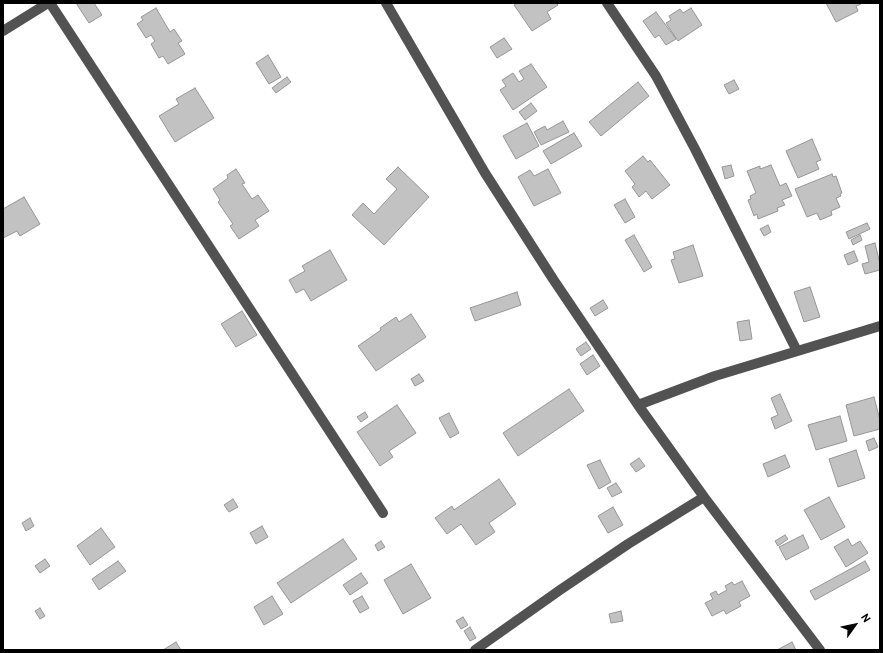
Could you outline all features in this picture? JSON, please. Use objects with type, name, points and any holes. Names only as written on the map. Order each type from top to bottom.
[{"type":"street","points":[[3,31],[49,3],[383,513]]},
{"type":"street","points":[[386,3],[485,173],[553,279],[638,405],[704,497],[820,650]]},
{"type":"street","points":[[607,3],[656,76],[798,351]]},
{"type":"street","points":[[638,405],[715,376],[880,326]]},
{"type":"street","points":[[475,650],[622,548],[704,497]]},
{"type":"building","points":[[76,3],[94,3],[102,15],[89,23]]},
{"type":"building","points":[[517,3],[556,3],[558,5],[547,12],[551,19],[532,31],[514,5]]},
{"type":"building","points":[[826,3],[861,4],[856,6],[858,11],[836,22]]},
{"type":"building","points":[[156,8],[170,32],[174,29],[182,41],[178,43],[185,54],[168,64],[163,56],[159,58],[151,44],[155,41],[151,35],[146,38],[137,24],[143,20],[141,17]]},
{"type":"building","points":[[691,8],[702,25],[678,41],[666,23],[671,20],[669,16],[680,9],[683,13]]},
{"type":"building","points":[[656,12],[676,39],[666,45],[659,35],[655,38],[643,21]]},
{"type":"building","points":[[504,38],[512,49],[497,58],[490,47]]},
{"type":"building","points":[[268,55],[281,77],[269,84],[256,63]]},
{"type":"building","points":[[531,64],[547,87],[513,110],[500,90],[506,86],[502,80],[513,73],[519,82],[524,79],[519,71]]},
{"type":"building","points":[[287,77],[291,82],[276,93],[272,88]]},
{"type":"building","points":[[734,80],[739,89],[729,94],[724,85]]},
{"type":"building","points":[[638,82],[649,96],[601,136],[589,122]]},
{"type":"building","points":[[195,88],[214,118],[175,142],[159,116],[179,104],[176,99]]},
{"type":"building","points":[[531,103],[537,111],[525,120],[519,112]]},
{"type":"building","points":[[563,121],[569,132],[541,145],[534,132],[545,126],[547,130]]},
{"type":"building","points":[[527,123],[539,146],[516,159],[503,136]]},
{"type":"building","points":[[574,133],[582,146],[551,164],[543,151]]},
{"type":"building","points":[[812,139],[821,160],[816,162],[819,169],[798,178],[786,151]]},
{"type":"building","points":[[643,156],[648,162],[650,160],[670,185],[652,199],[646,191],[639,197],[632,187],[635,184],[625,171]]},
{"type":"building","points":[[731,165],[734,176],[725,179],[722,167]]},
{"type":"building","points":[[771,165],[780,186],[786,183],[792,196],[782,200],[785,205],[777,208],[778,211],[758,219],[757,214],[754,216],[748,200],[751,199],[750,196],[756,193],[747,171],[760,166],[760,169]]},
{"type":"building","points":[[398,167],[429,197],[384,245],[352,215],[363,203],[374,214],[397,189],[386,179]]},
{"type":"building","points":[[236,169],[245,183],[242,184],[252,199],[258,195],[269,211],[255,220],[259,226],[239,239],[230,226],[233,224],[218,202],[220,200],[213,189],[228,178],[227,175]]},
{"type":"building","points":[[548,169],[561,193],[534,206],[518,177],[530,170],[534,176]]},
{"type":"building","points":[[832,174],[833,177],[836,176],[842,193],[840,194],[841,196],[836,198],[840,207],[831,211],[832,215],[820,220],[817,213],[807,217],[795,189]]},
{"type":"building","points":[[24,197],[40,224],[20,236],[17,231],[3,238],[3,209]]},
{"type":"building","points":[[625,199],[635,217],[625,223],[614,205]]},
{"type":"building","points":[[867,223],[870,229],[849,239],[846,232]]},
{"type":"building","points":[[768,225],[771,232],[764,236],[760,229]]},
{"type":"building","points":[[634,235],[652,267],[644,272],[625,240]]},
{"type":"building","points":[[860,235],[862,240],[853,245],[851,240]]},
{"type":"building","points":[[875,243],[880,270],[865,274],[862,264],[869,262],[865,246]]},
{"type":"building","points":[[693,245],[703,276],[679,283],[671,260],[675,259],[673,252]]},
{"type":"building","points":[[330,250],[347,280],[311,301],[304,289],[296,293],[289,280],[305,271],[302,266]]},
{"type":"building","points":[[854,251],[858,261],[848,265],[844,255]]},
{"type":"building","points":[[810,287],[820,317],[804,322],[794,292]]},
{"type":"building","points":[[517,292],[521,305],[475,321],[470,308]]},
{"type":"building","points":[[603,300],[608,308],[595,316],[590,308]]},
{"type":"building","points":[[242,311],[257,335],[236,347],[221,324]]},
{"type":"building","points":[[411,314],[426,337],[376,371],[358,346],[381,330],[380,328],[396,317],[399,322]]},
{"type":"building","points":[[749,320],[752,339],[740,341],[737,322]]},
{"type":"building","points":[[586,342],[591,349],[581,356],[576,349]]},
{"type":"building","points":[[593,355],[600,366],[587,375],[580,364]]},
{"type":"building","points":[[419,374],[424,381],[415,386],[411,379]]},
{"type":"building","points":[[569,389],[584,411],[518,456],[503,433]]},
{"type":"building","points":[[780,394],[792,421],[775,429],[771,418],[778,415],[771,398]]},
{"type":"building","points":[[874,397],[880,420],[880,429],[854,436],[846,405]]},
{"type":"building","points":[[397,405],[416,433],[389,451],[393,457],[380,466],[357,432]]},
{"type":"building","points":[[365,412],[368,417],[361,422],[357,417]]},
{"type":"building","points":[[449,413],[459,433],[450,438],[439,418]]},
{"type":"building","points":[[840,416],[847,441],[816,450],[808,425]]},
{"type":"building","points":[[874,438],[878,447],[869,451],[866,441]]},
{"type":"building","points":[[856,450],[865,478],[838,487],[829,459]]},
{"type":"building","points":[[785,455],[790,467],[768,477],[763,464]]},
{"type":"building","points":[[639,458],[645,466],[636,472],[630,464]]},
{"type":"building","points":[[600,460],[611,482],[599,489],[587,465]]},
{"type":"building","points":[[499,479],[516,504],[489,523],[495,532],[476,545],[461,524],[447,534],[435,518],[452,506],[454,510]]},
{"type":"building","points":[[616,483],[622,492],[612,497],[607,488]]},
{"type":"building","points":[[829,497],[845,527],[821,540],[804,510]]},
{"type":"building","points":[[233,499],[238,507],[229,512],[224,505]]},
{"type":"building","points":[[613,507],[623,525],[608,533],[598,516]]},
{"type":"building","points":[[30,518],[34,526],[26,531],[22,523]]},
{"type":"building","points":[[262,526],[268,537],[256,544],[250,533]]},
{"type":"building","points":[[101,528],[115,547],[90,565],[77,546]]},
{"type":"building","points":[[785,535],[788,539],[778,546],[775,541]]},
{"type":"building","points":[[803,535],[809,548],[786,560],[779,547]]},
{"type":"building","points":[[343,539],[357,559],[291,603],[277,583]]},
{"type":"building","points":[[848,539],[852,546],[860,541],[868,553],[846,567],[834,547]]},
{"type":"building","points":[[381,541],[385,547],[378,551],[375,545]]},
{"type":"building","points":[[45,559],[50,566],[40,573],[35,566]]},
{"type":"building","points":[[118,561],[126,571],[99,590],[92,579]]},
{"type":"building","points":[[865,561],[870,570],[815,600],[810,591]]},
{"type":"building","points":[[411,564],[431,598],[403,614],[384,580]]},
{"type":"building","points":[[361,573],[368,583],[350,595],[343,585]]},
{"type":"building","points":[[742,581],[750,596],[739,602],[741,606],[726,614],[724,610],[712,616],[705,603],[713,599],[710,594],[716,591],[718,595],[727,590],[725,586],[732,582],[734,585]]},
{"type":"building","points":[[272,596],[283,614],[264,625],[254,607]]},
{"type":"building","points":[[362,596],[369,608],[360,613],[353,601]]},
{"type":"building","points":[[40,608],[45,616],[40,619],[35,611]]},
{"type":"building","points":[[621,611],[623,621],[611,623],[609,614]]},
{"type":"building","points":[[463,617],[468,625],[461,629],[456,621]]},
{"type":"building","points":[[470,627],[476,638],[470,641],[464,631]]},
{"type":"building","points":[[176,642],[181,650],[163,650]]},
{"type":"building","points":[[792,642],[796,650],[777,650]]}]
